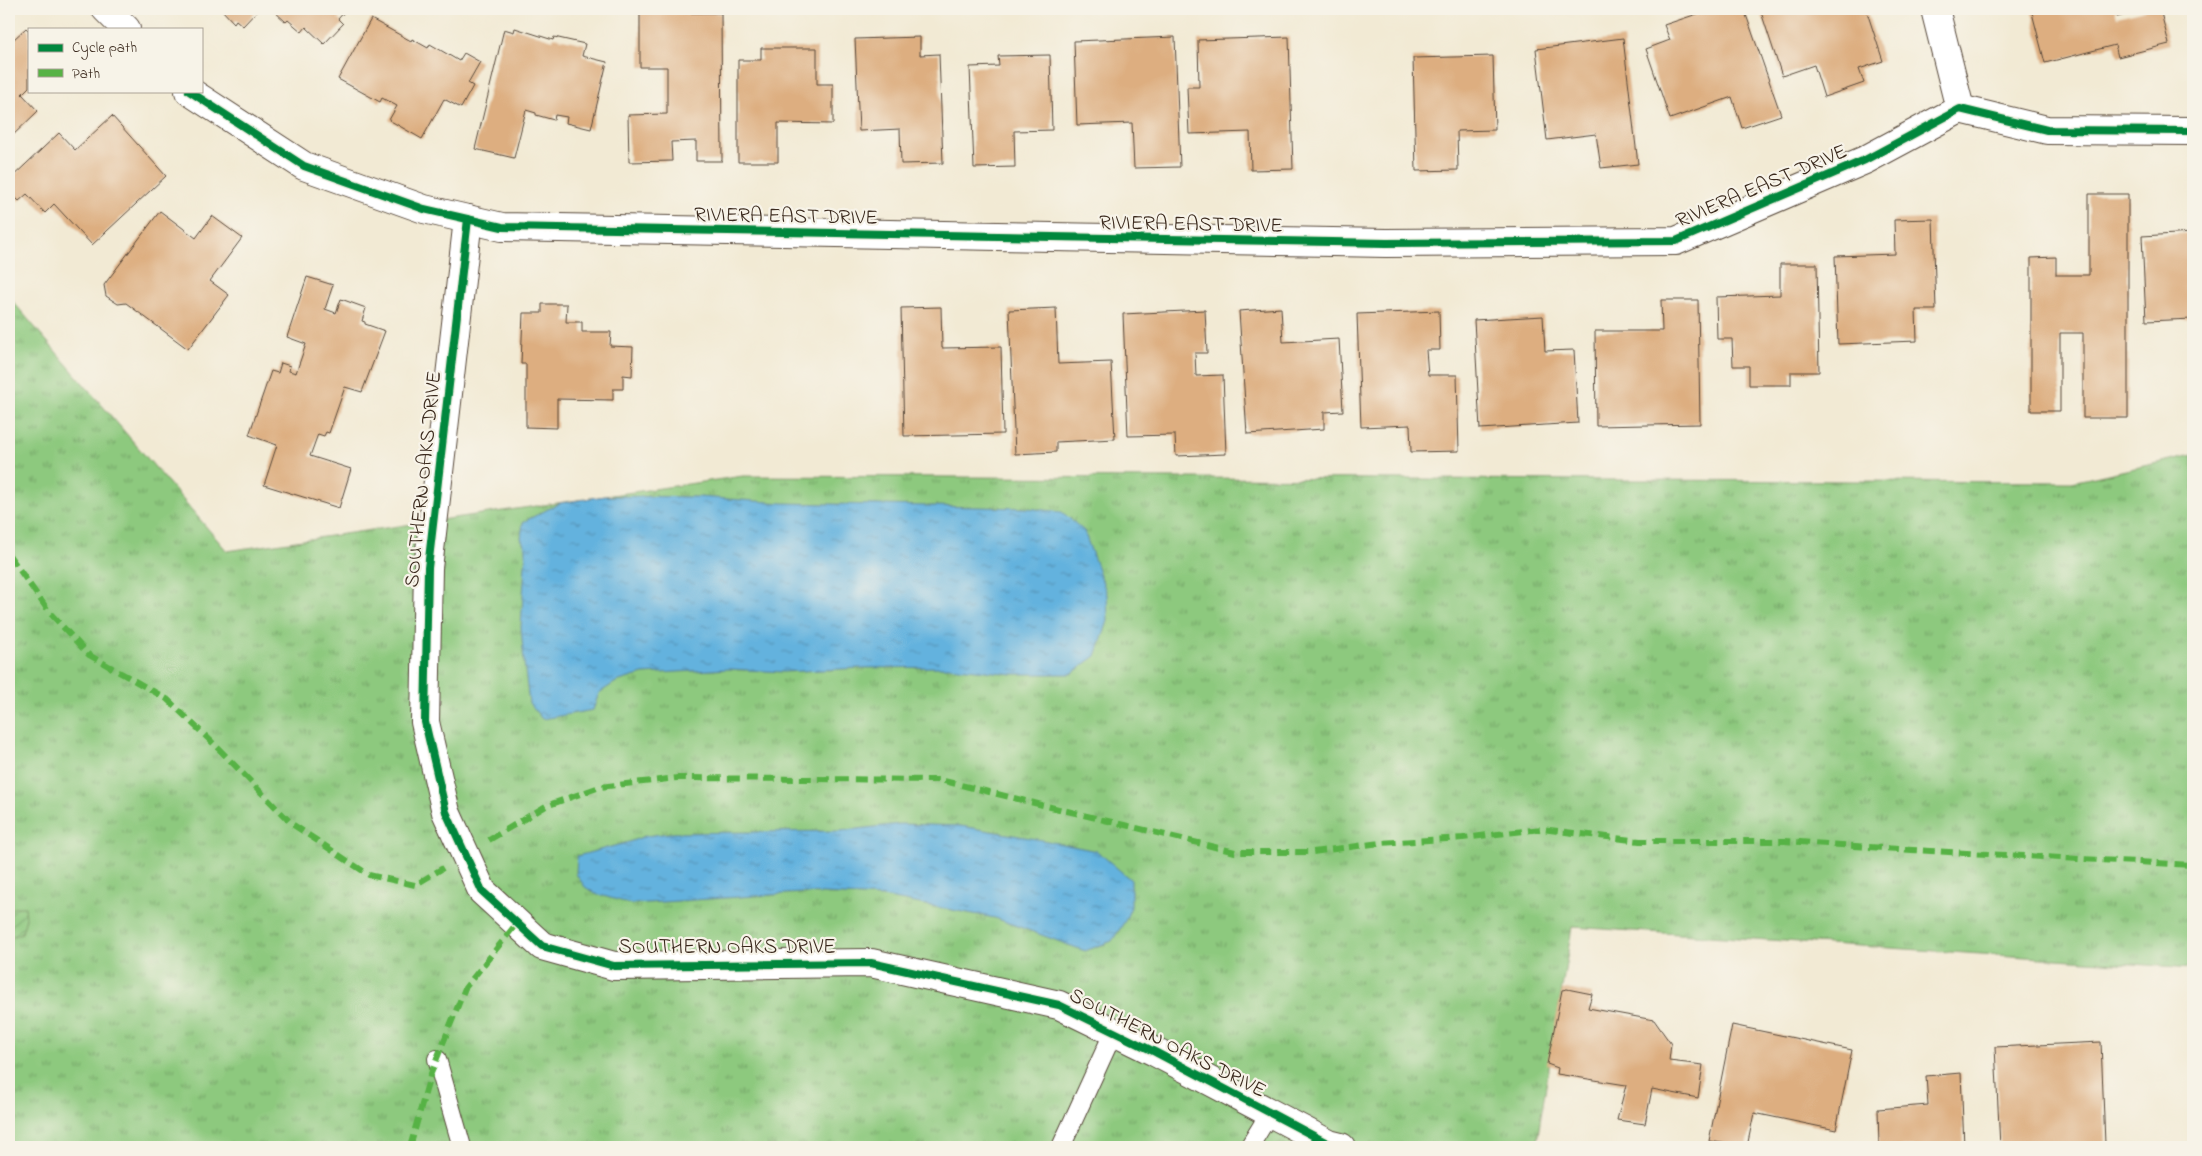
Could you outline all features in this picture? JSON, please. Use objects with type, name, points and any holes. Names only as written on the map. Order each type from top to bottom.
[{"type":"street","points":[[106,9],[125,28]]},
{"type":"street","points":[[1935,9],[1960,109],[2047,130],[2193,131]]},
{"type":"street","name":"RIVIERA EAST DRIVE","points":[[190,92],[304,166],[424,210],[502,227],[1386,244],[1676,241],[1865,160],[1960,109]]},
{"type":"street","name":"SOUTHERN OAKS DRIVE","points":[[468,219],[428,568],[425,722],[446,812],[482,891],[542,946],[614,966],[871,964],[1059,1005],[1328,1144],[1341,1147]]},
{"type":"lane","points":[[1061,1147],[1114,1032]]},
{"type":"lane","points":[[437,1059],[462,1147]]},
{"type":"lane","points":[[1249,1147],[1270,1113]]},
{"type":"green space","points":[[9,297],[227,551],[743,476],[2072,482],[2193,455],[2193,968],[1572,927],[1536,1147],[9,1147]]},
{"type":"green space","points":[[15,907],[25,907],[26,918],[22,933],[9,938],[9,911]]},
{"type":"water","points":[[605,496],[700,497],[783,503],[1027,508],[1062,512],[1084,531],[1107,594],[1108,621],[1096,656],[1071,674],[1012,674],[949,667],[862,668],[783,672],[729,669],[643,674],[616,682],[599,693],[593,710],[542,719],[529,703],[524,662],[521,627],[526,549],[521,538],[523,522],[560,503]]},
{"type":"water","points":[[900,824],[961,826],[1097,851],[1131,880],[1131,907],[1125,921],[1112,941],[1085,951],[995,918],[883,897],[802,893],[632,904],[596,894],[585,887],[576,874],[577,856],[645,836],[670,833],[840,831]]},
{"type":"building","points":[[221,9],[259,9],[243,26],[236,20],[234,23]]},
{"type":"building","points":[[276,9],[347,9],[338,19],[343,24],[324,44],[306,27],[302,32],[288,20],[286,22],[274,11]]},
{"type":"building","points":[[1712,9],[1744,9],[1781,115],[1742,128],[1732,97],[1670,119],[1646,49],[1670,40],[1664,25]]},
{"type":"building","points":[[1760,9],[1866,9],[1883,61],[1859,69],[1864,83],[1824,97],[1814,65],[1782,76]]},
{"type":"building","points":[[2031,9],[2115,9],[2117,17],[2149,9],[2160,9],[2169,44],[2118,57],[2115,45],[2045,63]]},
{"type":"building","points":[[640,13],[721,13],[722,161],[696,161],[696,141],[671,142],[672,161],[629,162],[628,115],[667,114],[667,67],[640,67]]},
{"type":"building","points":[[371,19],[411,41],[412,39],[428,48],[430,44],[459,61],[464,53],[480,62],[468,83],[473,86],[461,108],[444,99],[422,139],[389,120],[397,106],[382,98],[380,102],[338,79]]},
{"type":"building","points":[[26,28],[28,30],[28,88],[22,94],[38,111],[9,139],[9,36],[13,40]]},
{"type":"building","points":[[515,28],[553,40],[554,37],[585,44],[582,56],[607,62],[591,129],[566,123],[567,117],[555,115],[554,120],[526,110],[514,158],[475,149],[504,29],[514,32]]},
{"type":"building","points":[[920,37],[920,55],[939,54],[943,163],[901,164],[900,129],[859,131],[855,39]]},
{"type":"building","points":[[1175,37],[1180,167],[1134,168],[1132,123],[1077,125],[1074,41]]},
{"type":"building","points":[[1289,37],[1293,169],[1251,170],[1250,132],[1189,134],[1187,87],[1199,87],[1198,40]]},
{"type":"building","points":[[1623,38],[1638,164],[1601,168],[1596,134],[1547,140],[1536,49]]},
{"type":"building","points":[[761,48],[817,48],[817,84],[833,84],[833,124],[778,123],[778,162],[738,162],[738,60],[761,60]]},
{"type":"building","points":[[1050,55],[1052,130],[1014,131],[1015,167],[974,168],[970,67],[999,66],[998,56]]},
{"type":"building","points":[[1493,56],[1495,130],[1457,131],[1458,170],[1416,171],[1413,58]]},
{"type":"building","points":[[112,116],[166,176],[92,245],[54,204],[45,213],[27,194],[19,201],[9,191],[9,180],[59,133],[75,150]]},
{"type":"building","points":[[2089,194],[2128,194],[2128,418],[2083,418],[2083,333],[2060,333],[2060,411],[2031,411],[2031,258],[2056,257],[2056,275],[2089,275]]},
{"type":"building","points":[[160,211],[196,238],[212,216],[242,238],[210,281],[229,295],[188,349],[126,303],[118,304],[106,296],[104,285]]},
{"type":"building","points":[[1933,219],[1936,310],[1916,310],[1917,341],[1838,344],[1835,256],[1895,254],[1894,220]]},
{"type":"building","points":[[2193,233],[2193,319],[2146,321],[2142,236]]},
{"type":"building","points":[[1780,264],[1817,264],[1819,372],[1791,372],[1791,385],[1749,385],[1749,366],[1733,366],[1732,339],[1717,339],[1716,297],[1780,295]]},
{"type":"building","points":[[307,277],[333,285],[325,309],[336,313],[341,299],[366,308],[362,321],[365,324],[385,331],[362,392],[345,387],[329,433],[326,432],[324,436],[318,434],[310,456],[351,469],[339,508],[264,485],[277,445],[249,435],[271,371],[278,373],[281,363],[290,366],[289,371],[296,373],[306,344],[287,337]]},
{"type":"building","points":[[1661,300],[1698,300],[1700,424],[1596,426],[1595,331],[1662,331]]},
{"type":"building","points":[[542,304],[567,304],[566,322],[582,322],[582,332],[611,332],[610,346],[633,347],[632,376],[623,375],[623,389],[613,389],[613,400],[557,399],[557,428],[526,427],[526,364],[521,364],[523,313],[542,313]]},
{"type":"building","points":[[941,307],[942,348],[1001,347],[1003,434],[904,436],[901,308]]},
{"type":"building","points":[[1056,308],[1058,364],[1111,362],[1115,439],[1056,442],[1056,452],[1015,454],[1009,310]]},
{"type":"building","points":[[1281,308],[1283,342],[1339,339],[1343,411],[1324,412],[1324,429],[1247,434],[1239,311]]},
{"type":"building","points":[[1205,310],[1207,353],[1195,353],[1196,376],[1223,375],[1226,454],[1176,456],[1175,435],[1128,436],[1123,314]]},
{"type":"building","points":[[1439,311],[1440,350],[1426,350],[1428,375],[1457,375],[1459,451],[1411,452],[1410,425],[1361,427],[1357,314]]},
{"type":"building","points":[[1543,316],[1545,351],[1574,350],[1578,423],[1480,429],[1474,320]]},
{"type":"building","points":[[1567,989],[1592,994],[1588,1008],[1654,1020],[1671,1044],[1669,1061],[1703,1065],[1698,1098],[1652,1089],[1645,1124],[1617,1120],[1626,1085],[1557,1074],[1558,1068],[1547,1064],[1562,990]]},
{"type":"building","points":[[1732,1025],[1852,1050],[1836,1130],[1754,1113],[1747,1147],[1709,1141]]},
{"type":"building","points":[[2101,1042],[2105,1144],[2000,1147],[1995,1047]]},
{"type":"building","points":[[1961,1073],[1964,1147],[1879,1147],[1878,1109],[1928,1105],[1926,1076]]},
{"type":"marked path","points":[[9,555],[50,613],[89,655],[167,699],[292,824],[369,875],[415,885],[443,868]]},
{"type":"marked path","points":[[489,840],[546,806],[600,787],[677,778],[940,780],[1235,852],[1313,852],[1380,843],[1463,838],[1541,829],[1640,841],[1785,841],[1912,850],[2193,865]]},
{"type":"marked path","points":[[410,1147],[430,1076],[465,988],[517,923]]},
{"type":"cycle path","points":[[191,92],[304,166],[424,209],[502,227],[1386,243],[1676,241],[1865,160],[1960,109],[2047,130],[2193,131]]},
{"type":"cycle path","points":[[468,219],[428,568],[425,722],[446,812],[482,891],[542,946],[614,966],[871,963],[1059,1005],[1155,1052],[1329,1144],[1341,1147]]}]
